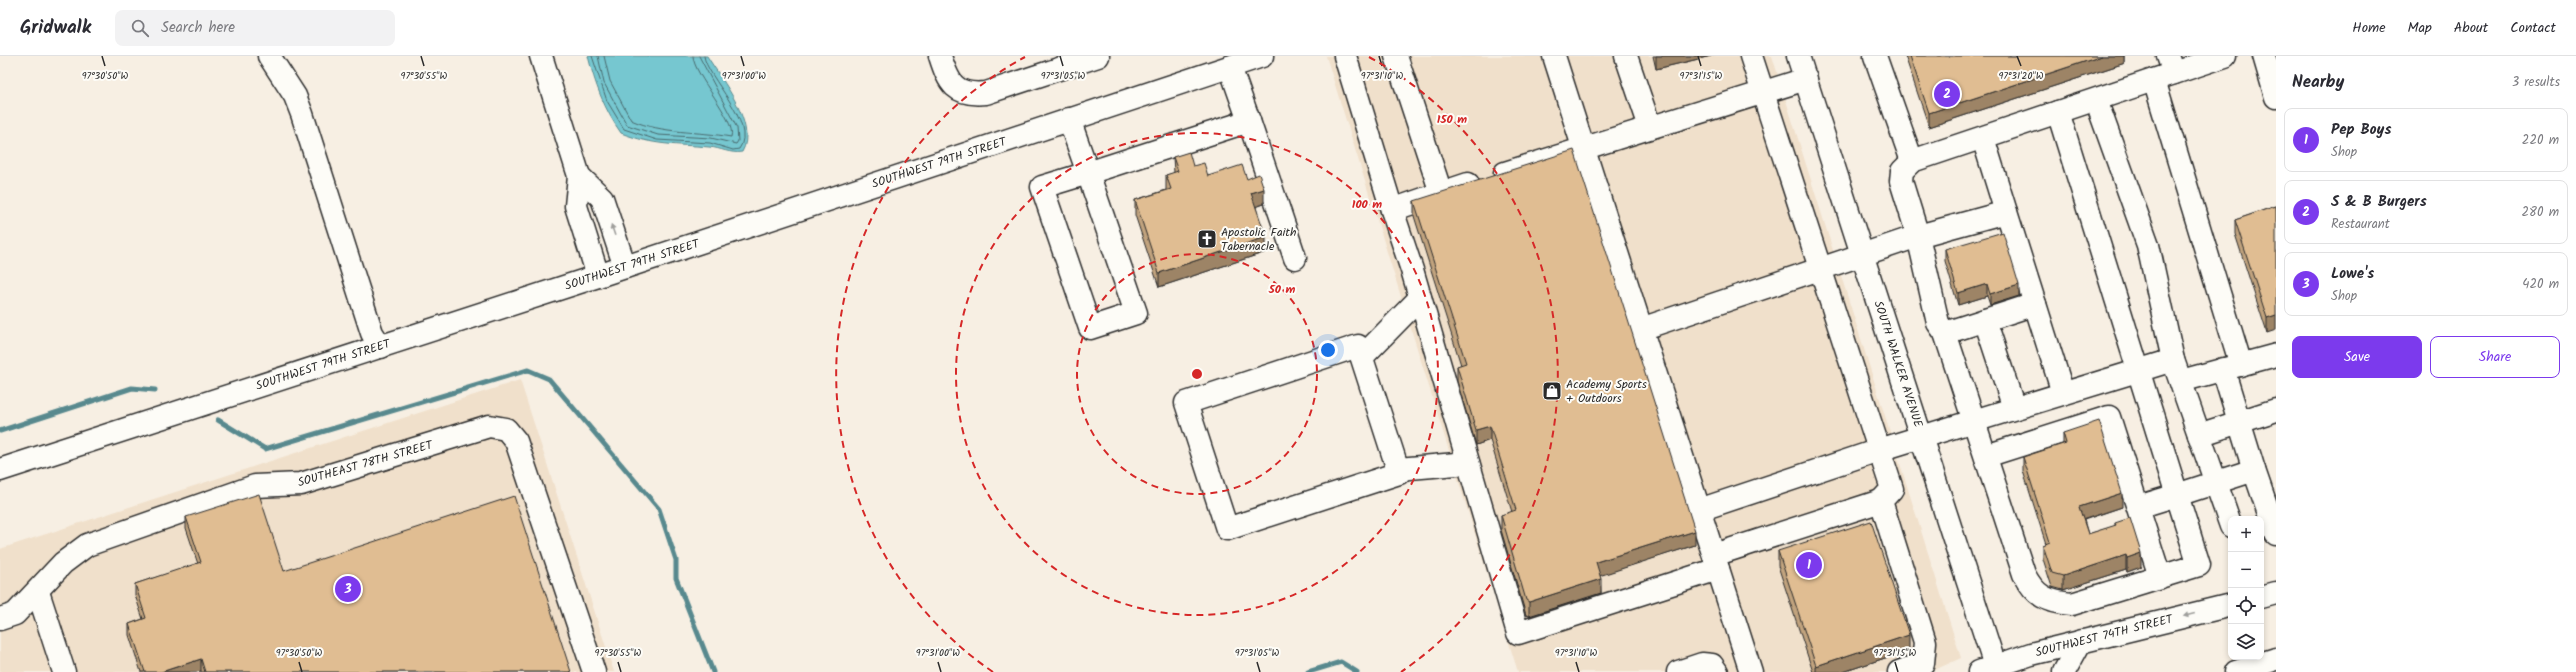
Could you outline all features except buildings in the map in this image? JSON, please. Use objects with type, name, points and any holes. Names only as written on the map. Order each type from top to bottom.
[{"type":"main road","points":[[269,56],[295,96],[302,114],[372,333],[381,347]]},
{"type":"main road","points":[[541,56],[579,176],[576,206],[598,276]]},
{"type":"main road","points":[[940,56],[946,75],[959,91],[969,95],[986,93],[1098,56]]},
{"type":"main road","name":"SOUTHWEST 79TH STREET","points":[[0,470],[598,276],[1262,56]]},
{"type":"main road","points":[[1396,56],[1441,193]]},
{"type":"main road","points":[[1554,56],[1751,672]]},
{"type":"main road","points":[[1626,56],[1650,127]]},
{"type":"main road","points":[[1352,58],[1392,210],[1420,298],[1518,633],[1881,501],[1892,490],[1751,56]]},
{"type":"main road","name":"SOUTH WALKER AVENUE","points":[[1798,56],[1922,437],[1991,670]]},
{"type":"main road","points":[[1875,56],[1912,161]]},
{"type":"main road","points":[[2058,112],[2137,371],[2199,565],[2072,604],[2056,603],[2043,597],[2031,588],[2024,574],[1945,333],[1938,323],[1918,236],[1901,181],[1902,171],[1912,161],[2058,112],[2096,100],[2165,70],[2225,56]]},
{"type":"main road","points":[[2264,56],[2276,97]]},
{"type":"main road","points":[[1230,66],[1296,258]]},
{"type":"main road","points":[[2165,70],[2232,367],[2239,422],[2276,534]]},
{"type":"main road","points":[[1392,210],[1583,147],[1806,79]]},
{"type":"main road","points":[[2096,100],[2148,245],[2173,360],[2228,517]]},
{"type":"main road","points":[[1069,120],[1088,173],[1136,313],[1090,328],[1042,187],[1088,173],[1249,121]]},
{"type":"main road","points":[[1983,138],[2063,393]]},
{"type":"main road","points":[[579,176],[602,198],[625,267]]},
{"type":"main road","points":[[1641,329],[1863,256],[1918,236],[2006,212]]},
{"type":"main road","points":[[1362,357],[1420,298]]},
{"type":"main road","points":[[1945,333],[2035,304]]},
{"type":"main road","points":[[1985,320],[2014,408]]},
{"type":"main road","points":[[1358,346],[1362,357],[1399,473],[1227,529],[1186,403],[1358,346]]},
{"type":"main road","points":[[2181,381],[2276,355]]},
{"type":"main road","points":[[1699,510],[1879,450],[2173,360]]},
{"type":"main road","points":[[2199,435],[2276,410]]},
{"type":"main road","points":[[1986,456],[2109,417],[2160,577]]},
{"type":"main road","name":"SOUTHEAST 78TH STREET","points":[[0,619],[15,614],[38,592],[63,563],[87,545],[255,486],[301,484],[489,426],[506,429],[516,441],[594,672]]},
{"type":"main road","points":[[1398,469],[1468,463]]},
{"type":"main road","points":[[2138,507],[2254,470]]},
{"type":"main road","points":[[1881,501],[1925,642],[1923,663],[1899,672]]},
{"type":"main road","points":[[38,592],[64,672]]},
{"type":"main road","name":"SOUTHWEST 74TH STREET","points":[[1991,670],[2081,641],[2228,605]]},
{"type":"main road","points":[[2064,672],[2081,641]]},
{"type":"main road","points":[[2236,672],[2276,659]]},
{"type":"main road","points":[[1678,672],[1702,664],[1712,665],[1717,672]]},
{"type":"shaded area","points":[[1326,56],[1772,56],[1961,658],[1930,672],[1518,672]]},
{"type":"shaded area","points":[[520,380],[614,672],[0,672],[0,549]]},
{"type":"water","points":[[588,56],[707,56],[729,90],[742,116],[746,141],[742,152],[655,142],[621,133],[601,96]]},
{"type":"waterway","points":[[218,420],[265,449],[528,370],[549,379],[659,509],[676,560],[676,578],[713,672]]},
{"type":"waterway","points":[[0,431],[132,388],[155,390]]},
{"type":"waterway","points":[[1308,672],[1341,662],[1357,672]]},
{"type":"place","name":"S & B Burgers","points":[[1947,94]]},
{"type":"place","name":"Apostolic Faith Tabernacle","points":[[1207,239]]},
{"type":"place","name":"Academy Sports + Outdoors","points":[[1552,391]]},
{"type":"place","name":"Pep Boys","points":[[1809,565]]},
{"type":"place","name":"Lowe's","points":[[348,589]]}]
